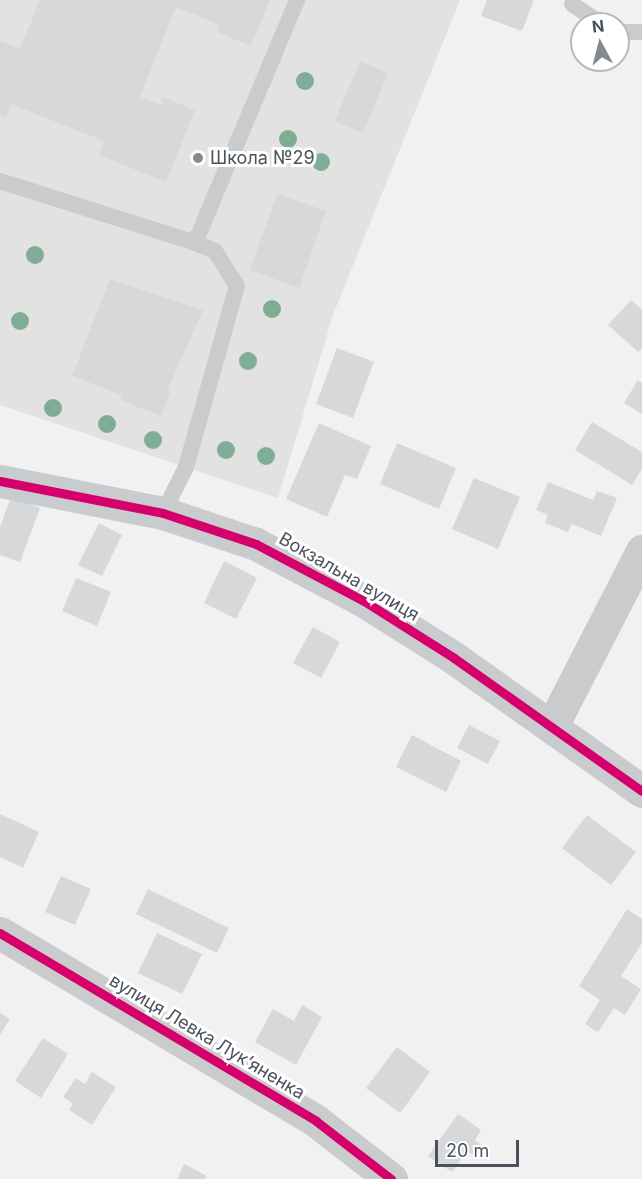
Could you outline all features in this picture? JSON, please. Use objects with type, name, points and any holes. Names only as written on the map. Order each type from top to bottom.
[{"type":"street","name":"Вокзальна вулиця","points":[[0,481],[163,513],[256,544],[364,601],[552,726],[642,791]]},
{"type":"street","points":[[552,726],[642,551]]},
{"type":"street","name":"вулиця Левка Лукʼяненка","points":[[0,933],[316,1121],[391,1179]]},
{"type":"lane","points":[[195,243],[297,0]]},
{"type":"lane","points":[[572,4],[584,12]]},
{"type":"lane","points":[[0,181],[215,251],[237,286],[186,467],[163,513]]},
{"type":"shaded area","name":"Школа №29","points":[[0,0],[460,0],[333,315],[278,498],[0,405]]},
{"type":"building","points":[[40,0],[270,0],[251,46],[217,32],[220,25],[176,7],[140,97],[161,105],[163,97],[195,110],[166,182],[99,155],[104,141],[11,104],[6,118],[0,116],[0,41],[20,49]]},
{"type":"building","points":[[487,0],[534,0],[522,31],[481,16]]},
{"type":"building","points":[[360,61],[388,73],[363,133],[335,121]]},
{"type":"building","points":[[277,194],[326,211],[299,288],[250,270]]},
{"type":"building","points":[[110,279],[203,310],[167,391],[170,392],[161,416],[120,400],[122,395],[72,376]]},
{"type":"building","points":[[631,300],[642,310],[642,348],[638,352],[608,325]]},
{"type":"building","points":[[337,348],[374,362],[353,418],[316,404]]},
{"type":"building","points":[[638,380],[642,383],[642,414],[624,403]]},
{"type":"building","points":[[592,422],[642,452],[642,469],[632,485],[575,450]]},
{"type":"building","points":[[319,423],[371,446],[357,479],[345,475],[327,517],[286,499]]},
{"type":"building","points":[[397,443],[456,468],[439,509],[380,484]]},
{"type":"building","points":[[474,478],[520,497],[498,549],[452,529]]},
{"type":"building","points":[[548,482],[593,500],[597,491],[617,498],[601,536],[572,524],[568,532],[545,523],[548,515],[536,510]]},
{"type":"building","points":[[11,497],[40,508],[20,562],[0,555],[0,527]]},
{"type":"building","points":[[99,523],[122,535],[102,576],[78,565]]},
{"type":"building","points":[[224,561],[257,578],[236,619],[204,603]]},
{"type":"building","points":[[76,578],[111,592],[97,626],[62,611]]},
{"type":"building","points":[[313,627],[340,642],[321,678],[293,663]]},
{"type":"building","points":[[469,725],[500,741],[488,764],[457,748]]},
{"type":"building","points":[[412,735],[461,761],[446,792],[396,767]]},
{"type":"building","points":[[0,814],[39,832],[23,868],[0,857]]},
{"type":"building","points":[[587,815],[636,852],[611,885],[562,848]]},
{"type":"building","points":[[61,876],[91,889],[75,925],[45,912]]},
{"type":"building","points":[[148,889],[229,928],[217,953],[136,914]]},
{"type":"building","points":[[627,909],[642,919],[642,943],[621,976],[641,989],[625,1015],[614,1008],[598,1032],[585,1024],[600,1000],[579,986]]},
{"type":"building","points":[[157,933],[202,954],[182,994],[138,973]]},
{"type":"building","points":[[302,1005],[322,1017],[296,1065],[255,1042],[273,1009],[294,1021]]},
{"type":"building","points":[[0,1013],[10,1019],[0,1035]]},
{"type":"building","points":[[43,1038],[68,1054],[41,1098],[15,1081]]},
{"type":"building","points":[[397,1047],[430,1072],[400,1113],[366,1088]]},
{"type":"building","points":[[92,1072],[116,1087],[92,1125],[69,1110],[73,1104],[63,1097],[76,1078],[85,1084]]},
{"type":"building","points":[[458,1114],[481,1130],[475,1140],[484,1147],[477,1157],[467,1151],[452,1172],[428,1156]]},
{"type":"building","points":[[184,1164],[207,1176],[205,1179],[177,1179]]},
{"type":"cycle path","points":[[0,481],[163,513],[256,544],[364,601],[454,658],[642,791]]},
{"type":"cycle path","points":[[0,933],[316,1121],[391,1179]]},
{"type":"place","name":"Школа №29","points":[[198,158]]}]
